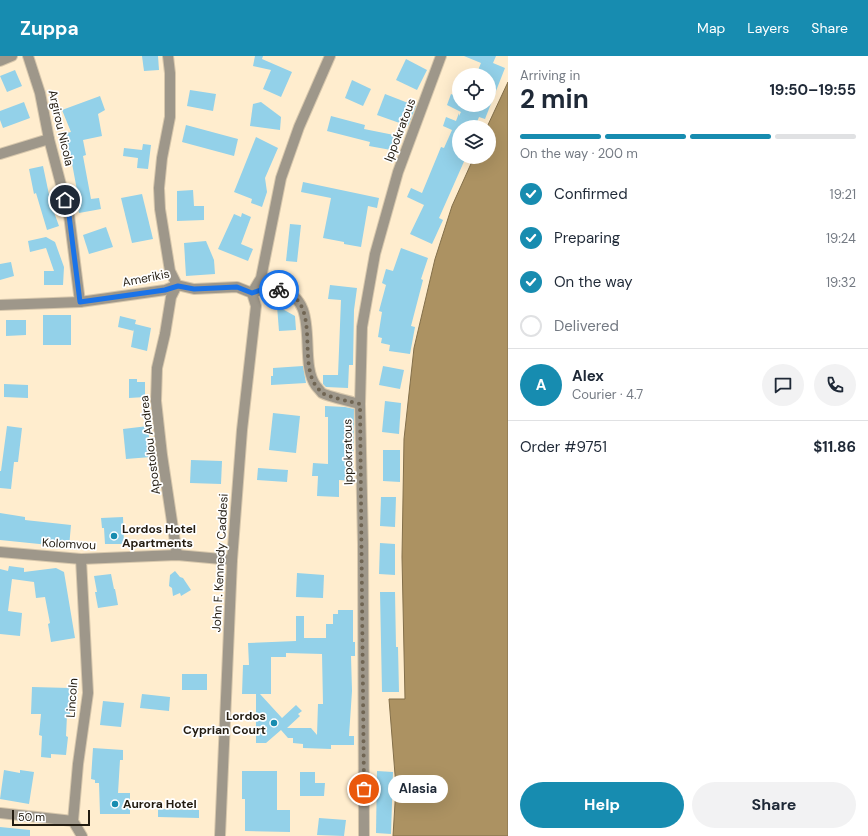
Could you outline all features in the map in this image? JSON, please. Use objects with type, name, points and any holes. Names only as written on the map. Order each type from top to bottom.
[{"type":"street","points":[[0,61],[12,56]]},
{"type":"street","name":"Argirou Nicola","points":[[28,56],[40,94],[49,139],[69,215],[80,302]]},
{"type":"street","points":[[168,56],[170,73],[170,117],[162,158],[159,188],[160,209],[170,271],[178,286]]},
{"type":"street","points":[[252,293],[261,278],[281,178],[299,127],[330,56]]},
{"type":"street","name":"Ippokratous","points":[[364,836],[363,560],[360,404],[362,327],[375,254],[398,172],[442,56]]},
{"type":"street","points":[[0,154],[49,139]]},
{"type":"street","name":"Amerikis","points":[[0,305],[80,302],[165,290],[178,286],[194,289],[237,287],[252,293],[266,288],[286,292],[294,296],[301,307],[306,320],[309,362],[312,379],[322,393],[360,404]]},
{"type":"street","name":"Apostolou Andrea","points":[[177,555],[162,455],[156,401],[157,368],[171,297],[178,286]]},
{"type":"street","name":"John F. Kennedy Caddesi","points":[[220,836],[232,560],[242,430],[256,306],[252,293]]},
{"type":"street","name":"Kolomvou","points":[[0,552],[81,559],[177,555],[232,560]]},
{"type":"street","name":"Lincoln","points":[[73,821],[78,764],[88,693],[81,559]]},
{"type":"street","points":[[0,813],[73,821],[82,836]]},
{"type":"shaded area","points":[[508,82],[508,836],[393,836],[396,787],[389,699],[405,699],[402,557],[404,439],[414,348],[435,259],[452,206],[471,164],[496,164],[496,120],[490,120],[494,112],[496,112],[496,108]]},
{"type":"building","points":[[142,56],[158,56],[159,70],[144,71]]},
{"type":"building","points":[[255,56],[263,56],[262,59],[292,72],[281,97],[263,89],[271,70],[253,66]]},
{"type":"building","points":[[464,56],[496,56],[493,63],[505,68],[496,91],[496,68],[479,68],[481,63]]},
{"type":"building","points":[[406,59],[427,70],[417,90],[396,80]]},
{"type":"building","points":[[15,70],[22,86],[7,92],[0,76]]},
{"type":"building","points":[[352,80],[371,89],[363,106],[345,98]]},
{"type":"building","points":[[190,90],[216,94],[213,111],[187,106]]},
{"type":"building","points":[[385,94],[416,106],[408,126],[377,115]]},
{"type":"building","points":[[451,94],[452,94],[452,108],[447,105]]},
{"type":"building","points":[[100,96],[105,110],[98,114],[102,136],[83,140],[86,155],[83,156],[91,199],[99,198],[101,209],[79,213],[77,202],[79,201],[71,158],[65,159],[61,134],[71,132],[62,110]]},
{"type":"building","points":[[24,102],[30,118],[3,128],[0,120],[0,111]]},
{"type":"building","points":[[261,102],[281,117],[280,130],[250,126],[253,104]]},
{"type":"building","points":[[461,112],[488,112],[485,119],[479,117],[478,120],[456,120],[459,113],[459,116]]},
{"type":"building","points":[[331,116],[365,125],[364,129],[394,135],[391,150],[369,146],[370,142],[327,131]]},
{"type":"building","points":[[446,117],[454,120],[452,120],[452,130],[443,126]]},
{"type":"building","points":[[186,125],[238,139],[234,156],[182,142]]},
{"type":"building","points":[[452,130],[452,164],[463,164],[439,218],[443,220],[432,244],[410,234],[424,205],[407,197],[411,188],[422,193],[441,147],[444,148]]},
{"type":"building","points":[[256,137],[278,148],[265,178],[267,192],[262,207],[251,203],[252,199],[234,192]]},
{"type":"building","points":[[143,144],[151,145],[148,169],[137,168],[138,158],[123,156],[124,148],[142,150]]},
{"type":"building","points":[[43,166],[51,204],[59,226],[47,230],[36,193],[34,194],[29,169]]},
{"type":"building","points":[[303,182],[379,198],[377,208],[368,206],[361,247],[323,238],[331,198],[301,192]]},
{"type":"building","points":[[193,190],[194,206],[204,206],[204,220],[177,221],[177,191]]},
{"type":"building","points":[[142,194],[153,239],[132,243],[121,198]]},
{"type":"building","points":[[242,213],[251,217],[241,244],[253,249],[248,261],[218,249],[234,214],[241,217]]},
{"type":"building","points":[[290,224],[301,225],[297,262],[286,261]]},
{"type":"building","points":[[106,227],[113,247],[89,254],[83,235]]},
{"type":"building","points":[[46,237],[55,242],[64,267],[63,285],[44,285],[44,271],[54,271],[46,248],[30,252],[28,241]]},
{"type":"building","points":[[206,241],[214,260],[215,274],[186,276],[184,243]]},
{"type":"building","points":[[401,248],[428,258],[421,279],[423,280],[411,326],[415,327],[410,354],[389,351],[390,345],[381,343],[382,338],[378,337],[382,312],[379,311],[386,285],[382,283],[386,269],[393,271]]},
{"type":"building","points":[[11,262],[14,276],[0,280],[0,264]]},
{"type":"building","points":[[330,285],[357,288],[354,310],[353,365],[349,365],[348,388],[326,387],[323,384],[323,375],[338,375],[341,300],[328,299]]},
{"type":"building","points":[[277,306],[295,316],[296,330],[279,331]]},
{"type":"building","points":[[43,315],[71,315],[71,345],[43,345]]},
{"type":"building","points":[[120,316],[136,320],[135,324],[151,328],[147,351],[131,347],[134,331],[118,327]]},
{"type":"building","points":[[6,320],[26,320],[26,335],[6,336]]},
{"type":"building","points":[[303,366],[306,383],[271,385],[273,368]]},
{"type":"building","points":[[383,366],[404,370],[400,389],[379,385]]},
{"type":"building","points":[[129,379],[137,379],[137,382],[145,382],[145,397],[129,398]]},
{"type":"building","points":[[4,384],[28,385],[28,398],[4,397]]},
{"type":"building","points":[[385,401],[401,403],[399,434],[382,432]]},
{"type":"building","points":[[325,406],[354,409],[353,481],[339,480],[339,497],[317,496],[318,476],[312,476],[313,463],[328,464],[328,417],[325,417]]},
{"type":"building","points":[[273,413],[300,416],[296,453],[269,450]]},
{"type":"building","points":[[7,426],[22,428],[18,462],[14,462],[11,489],[0,488],[0,471]]},
{"type":"building","points":[[148,426],[151,457],[126,459],[123,429]]},
{"type":"building","points":[[383,450],[400,450],[400,482],[383,481]]},
{"type":"building","points":[[191,460],[222,461],[221,484],[190,483]]},
{"type":"building","points":[[258,468],[288,470],[287,482],[257,480]]},
{"type":"building","points":[[381,497],[396,497],[395,527],[380,526]]},
{"type":"building","points":[[0,513],[25,517],[25,520],[71,525],[69,547],[0,540]]},
{"type":"building","name":"Lordos Hotel Apartments","points":[[123,517],[124,544],[105,544],[104,528],[102,528],[101,518]]},
{"type":"building","points":[[380,543],[395,544],[395,575],[379,574]]},
{"type":"building","points":[[9,566],[24,568],[24,572],[56,568],[64,572],[75,638],[51,642],[48,624],[50,623],[45,597],[36,598],[34,582],[12,579],[8,611],[22,613],[20,636],[0,634],[0,569],[8,571]]},
{"type":"building","points":[[175,571],[180,577],[183,578],[191,590],[181,596],[180,593],[173,596],[172,588],[169,586],[170,575]]},
{"type":"building","points":[[297,573],[324,575],[323,598],[296,597]]},
{"type":"building","points":[[111,574],[118,605],[98,608],[94,576]]},
{"type":"building","points":[[380,592],[395,592],[399,692],[382,692]]},
{"type":"building","points":[[338,610],[353,610],[353,642],[355,642],[355,656],[351,656],[352,691],[349,736],[354,736],[354,745],[331,745],[331,749],[303,748],[303,744],[293,743],[293,738],[288,738],[281,730],[266,743],[256,743],[256,694],[242,694],[243,665],[249,665],[248,643],[296,641],[296,616],[304,616],[304,638],[326,638],[326,624],[333,624],[333,614],[338,614]],"holes":[[[286,653],[322,654],[323,704],[318,704],[317,735],[311,728],[287,728],[300,716],[298,714],[302,711],[296,705],[282,718],[260,694],[271,694],[271,657],[286,657]]]},
{"type":"building","points":[[182,674],[207,674],[207,690],[182,690]]},
{"type":"building","points":[[32,687],[70,688],[70,693],[73,693],[73,710],[70,710],[70,715],[67,715],[66,736],[68,737],[66,755],[51,754],[51,758],[41,757],[42,736],[39,735],[41,714],[31,714]]},
{"type":"building","points":[[142,694],[170,697],[169,711],[140,708]]},
{"type":"building","points":[[103,701],[124,703],[121,727],[100,725]]},
{"type":"building","points":[[93,748],[123,750],[123,760],[120,760],[118,793],[130,793],[130,814],[100,814],[99,783],[95,783],[95,780],[91,779]]},
{"type":"building","points":[[4,770],[20,773],[20,770],[34,772],[29,804],[0,799]]},
{"type":"building","points":[[242,771],[277,771],[277,810],[290,810],[290,832],[245,831],[245,799],[242,799]]},
{"type":"building","points":[[377,771],[393,772],[391,834],[376,833]]},
{"type":"building","points":[[300,772],[315,772],[315,783],[325,783],[324,796],[300,796]]},
{"type":"building","points":[[158,809],[199,810],[199,818],[158,817]]},
{"type":"building","points":[[319,818],[346,820],[344,836],[317,835]]},
{"type":"building","points":[[0,827],[30,830],[30,836],[0,836]]},
{"type":"way so far","points":[[279,290],[294,296],[301,307],[306,320],[309,362],[312,379],[322,393],[360,404],[363,560],[364,789]]},
{"type":"place","name":"Lordos Hotel Apartments","points":[[114,536]]},
{"type":"place","name":"Lordos Cyprian Court","points":[[274,723]]},
{"type":"place","name":"Alasia","points":[[364,789]]},
{"type":"place","name":"Aurora Hotel","points":[[115,804]]},
{"type":"route","points":[[65,200],[69,215],[80,302],[165,290],[178,286],[194,289],[237,287],[252,293],[266,288],[279,290]]}]
